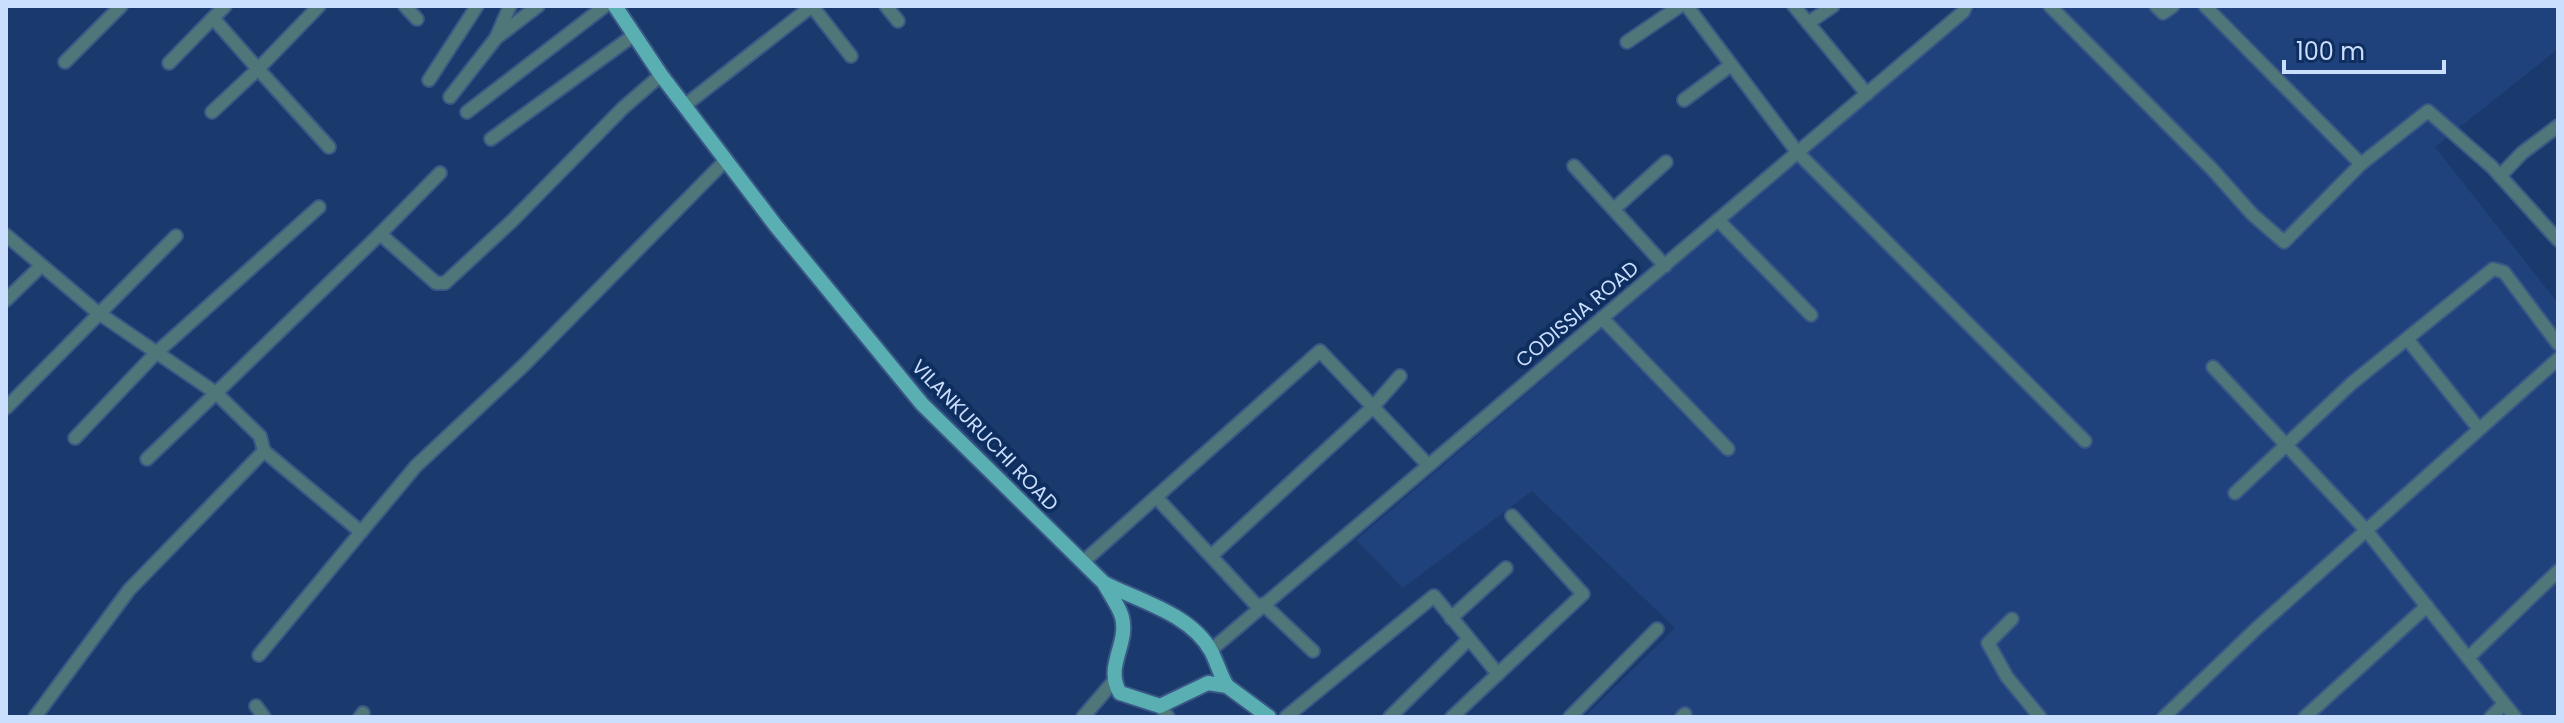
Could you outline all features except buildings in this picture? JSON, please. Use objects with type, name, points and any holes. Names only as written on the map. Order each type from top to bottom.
[{"type":"main road","name":"VILANKURUCHI ROAD","points":[[615,6],[684,106],[922,404],[1104,583],[1122,617],[1113,682]]},
{"type":"main road","points":[[1104,583],[1163,610],[1194,631],[1211,650],[1227,686]]},
{"type":"main road","points":[[1113,682],[1120,693],[1164,711],[1208,683],[1227,686],[1269,717]]},
{"type":"street","points":[[65,62],[121,6]]},
{"type":"street","points":[[169,63],[225,6]]},
{"type":"street","points":[[212,112],[319,6]]},
{"type":"street","points":[[405,6],[417,19]]},
{"type":"street","points":[[429,80],[477,6]]},
{"type":"street","points":[[450,97],[496,38],[510,6]]},
{"type":"street","points":[[496,38],[538,6]]},
{"type":"street","points":[[467,112],[605,6]]},
{"type":"street","points":[[684,106],[812,6],[851,56]]},
{"type":"street","points":[[886,6],[898,21]]},
{"type":"street","points":[[1627,42],[1680,6]]},
{"type":"street","points":[[1687,6],[1798,153],[2085,441]]},
{"type":"street","points":[[1794,6],[1867,94]]},
{"type":"street","points":[[1808,23],[1833,6]]},
{"type":"street","name":"CODISSIA ROAD","points":[[1211,650],[1798,153],[1963,12],[1966,6]]},
{"type":"street","points":[[2050,6],[2212,169],[2252,214],[2284,242],[2361,164],[2428,111],[2500,176],[2558,240]]},
{"type":"street","points":[[2156,6],[2163,13],[2173,6]]},
{"type":"street","points":[[2205,6],[2361,164]]},
{"type":"street","points":[[213,18],[329,147]]},
{"type":"street","points":[[491,139],[634,35]]},
{"type":"street","points":[[1684,100],[1731,65]]},
{"type":"street","points":[[380,234],[436,283],[445,283],[661,75]]},
{"type":"street","points":[[2500,176],[2530,146],[2558,126]]},
{"type":"street","points":[[259,655],[416,466],[524,365],[726,160]]},
{"type":"street","points":[[1614,209],[1666,162]]},
{"type":"street","points":[[1574,166],[1665,266]]},
{"type":"street","points":[[147,459],[440,173]]},
{"type":"street","points":[[75,438],[155,354],[319,207]]},
{"type":"street","points":[[1718,220],[1811,315]]},
{"type":"street","points":[[6,235],[97,312],[216,393],[260,436],[264,451],[361,532]]},
{"type":"street","points":[[6,408],[97,312],[176,236]]},
{"type":"street","points":[[6,300],[41,266]]},
{"type":"street","points":[[2235,493],[2352,383],[2493,269],[2504,272],[2558,344]]},
{"type":"street","points":[[1602,318],[1728,449]]},
{"type":"street","points":[[2408,340],[2479,429]]},
{"type":"street","points":[[1083,562],[1320,351],[1428,465]]},
{"type":"street","points":[[2164,717],[2366,530],[2558,359]]},
{"type":"street","points":[[2213,367],[2366,530],[2515,717]]},
{"type":"street","points":[[1211,556],[1373,407],[1400,376]]},
{"type":"street","points":[[35,717],[129,590],[264,451]]},
{"type":"street","points":[[1156,497],[1261,606],[1313,651]]},
{"type":"street","points":[[1452,717],[1583,594],[1512,516]]},
{"type":"street","points":[[1451,618],[1506,568]]},
{"type":"street","points":[[2468,658],[2558,571]]},
{"type":"street","points":[[1286,717],[1434,596],[1498,674]]},
{"type":"street","points":[[2305,717],[2427,606]]},
{"type":"street","points":[[2012,619],[1988,643],[2007,677],[2040,717]]},
{"type":"street","points":[[1570,717],[1657,629]]},
{"type":"street","points":[[1390,717],[1468,640]]},
{"type":"street","points":[[1083,717],[1113,682]]},
{"type":"street","points":[[2491,717],[2504,704]]},
{"type":"shaded area","points":[[1979,6],[2558,6],[2558,49],[2435,147],[2558,303],[2558,717],[1584,717],[1675,628],[1532,491],[1403,588],[1356,540]]}]
